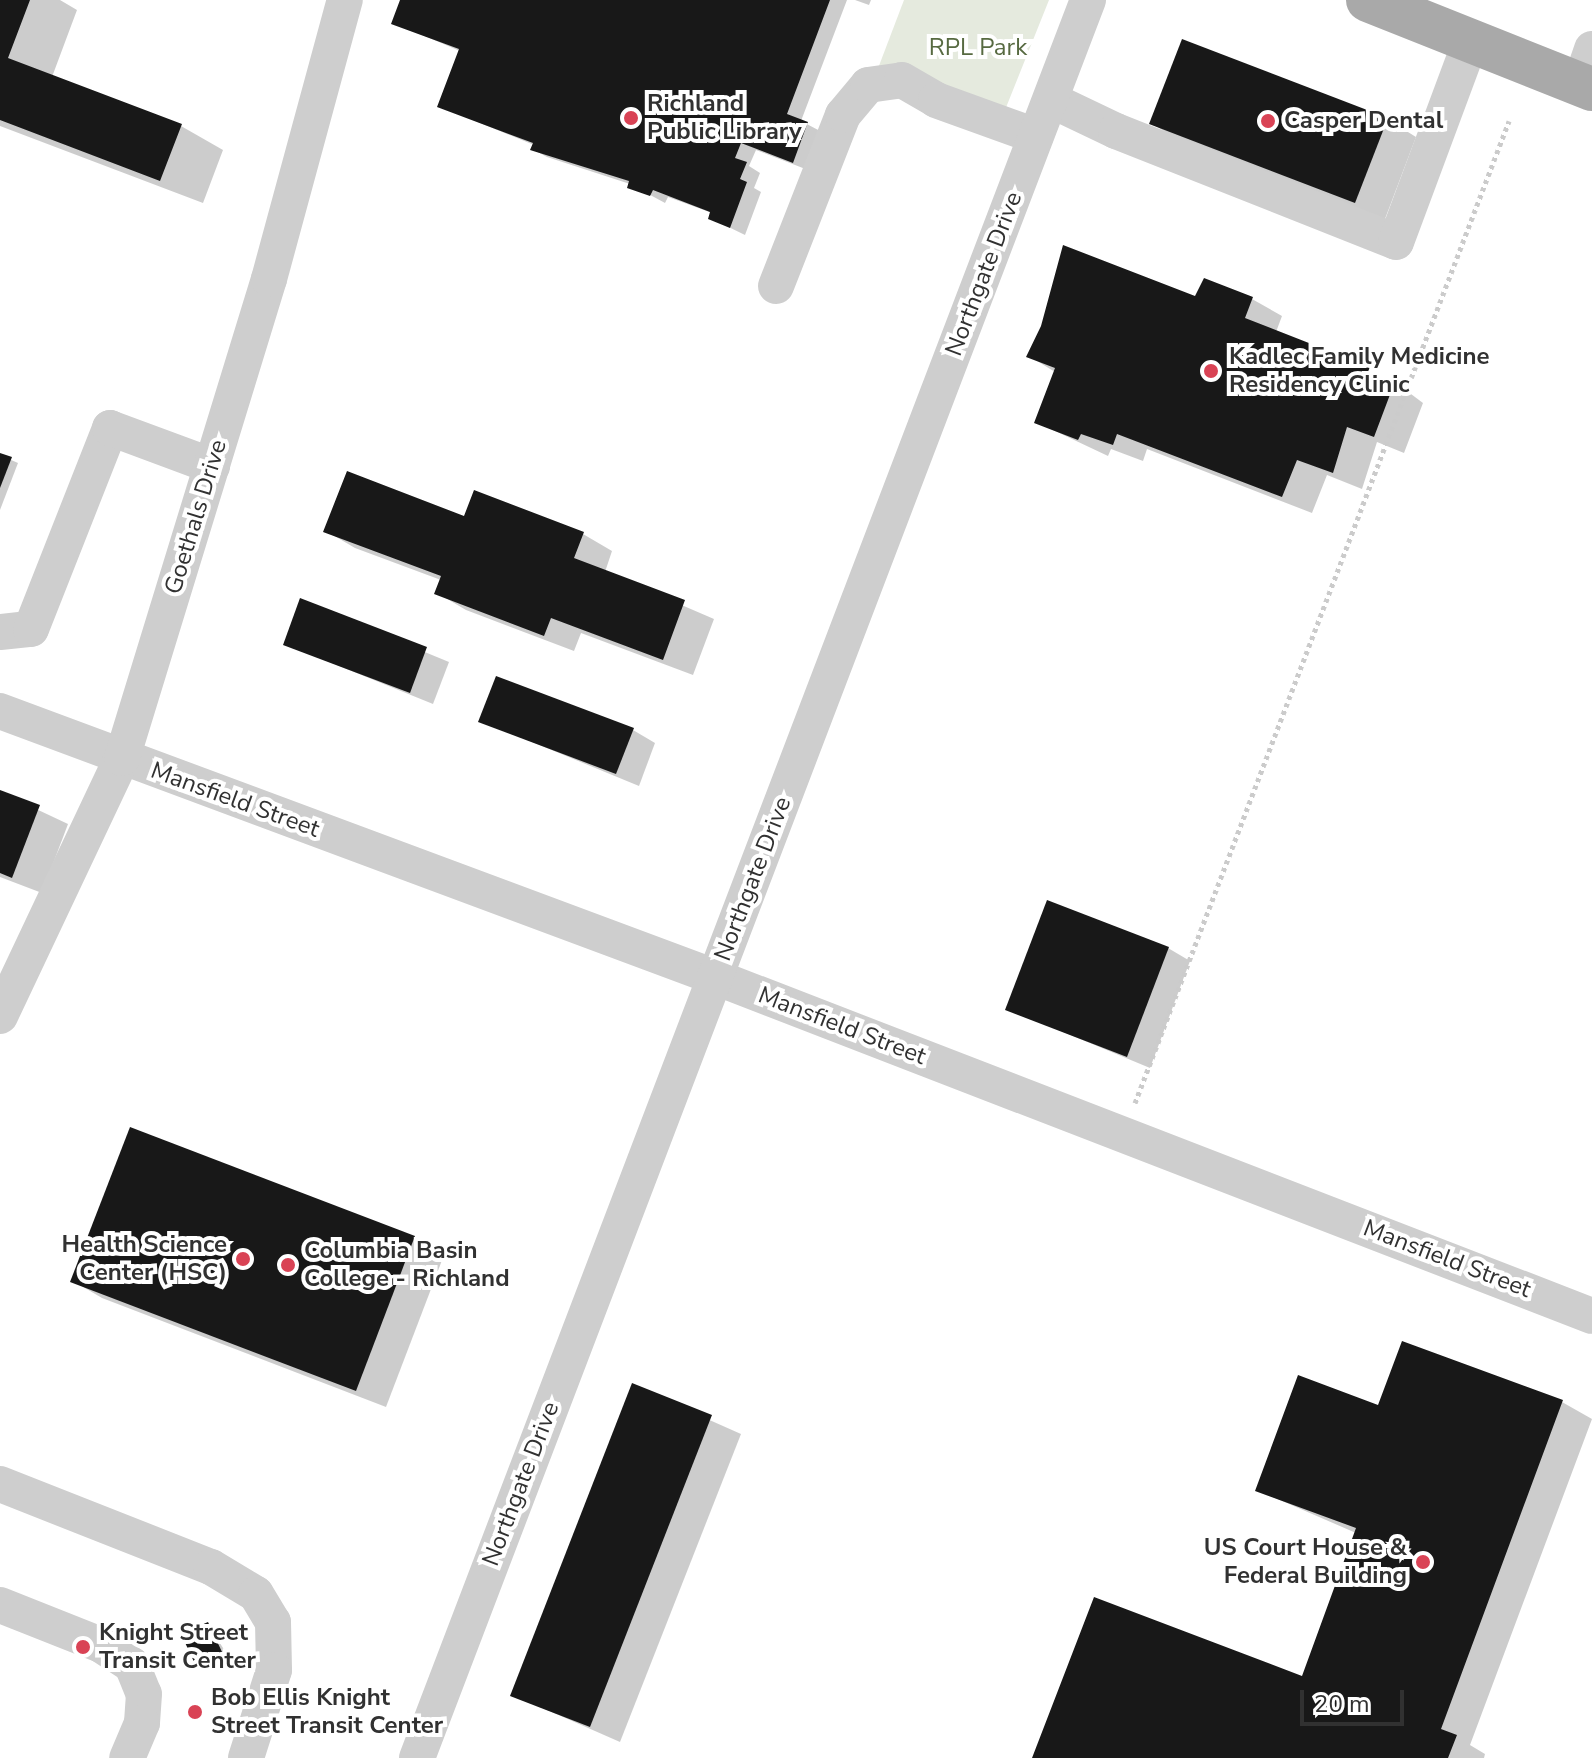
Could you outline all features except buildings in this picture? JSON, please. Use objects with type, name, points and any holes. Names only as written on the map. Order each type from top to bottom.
[{"type":"main road","points":[[1368,0],[1471,40],[1588,74]]},
{"type":"street","name":"Goethals Drive","points":[[0,1016],[122,758],[212,466],[345,0]]},
{"type":"street","name":"Northgate Drive","points":[[417,1758],[1088,0]]},
{"type":"street","points":[[1051,100],[1396,242],[1471,40]]},
{"type":"street","points":[[776,286],[849,103],[882,79],[920,86],[936,100],[1036,136]]},
{"type":"street","points":[[15,630],[110,428],[212,466]]},
{"type":"street","name":"Mansfield Street","points":[[0,711],[715,977],[1592,1316]]},
{"type":"street","points":[[0,1484],[211,1567],[256,1594],[273,1622],[274,1670],[246,1758]]},
{"type":"street","points":[[0,1605],[101,1645],[132,1665],[144,1694],[142,1723],[127,1758]]},
{"type":"path","points":[[1123,1134],[1509,121]]},
{"type":"green space","name":"RPL Park","points":[[904,0],[1049,0],[1005,110],[877,71]]},
{"type":"place","name":"Richland Public Library","points":[[631,118]]},
{"type":"place","name":"Casper Dental","points":[[1268,121]]},
{"type":"place","name":"Kadlec Family Medicine Residency Clinic","points":[[1211,371]]},
{"type":"place","name":"Health Science Center (HSC)","points":[[243,1259]]},
{"type":"place","name":"Columbia Basin College - Richland","points":[[288,1265]]},
{"type":"place","name":"US Court House & Federal Building","points":[[1423,1562]]},
{"type":"place","name":"Knight Street Transit Center","points":[[83,1647]]},
{"type":"place","name":"Bob Ellis Knight Street Transit Center","points":[[195,1712]]}]
